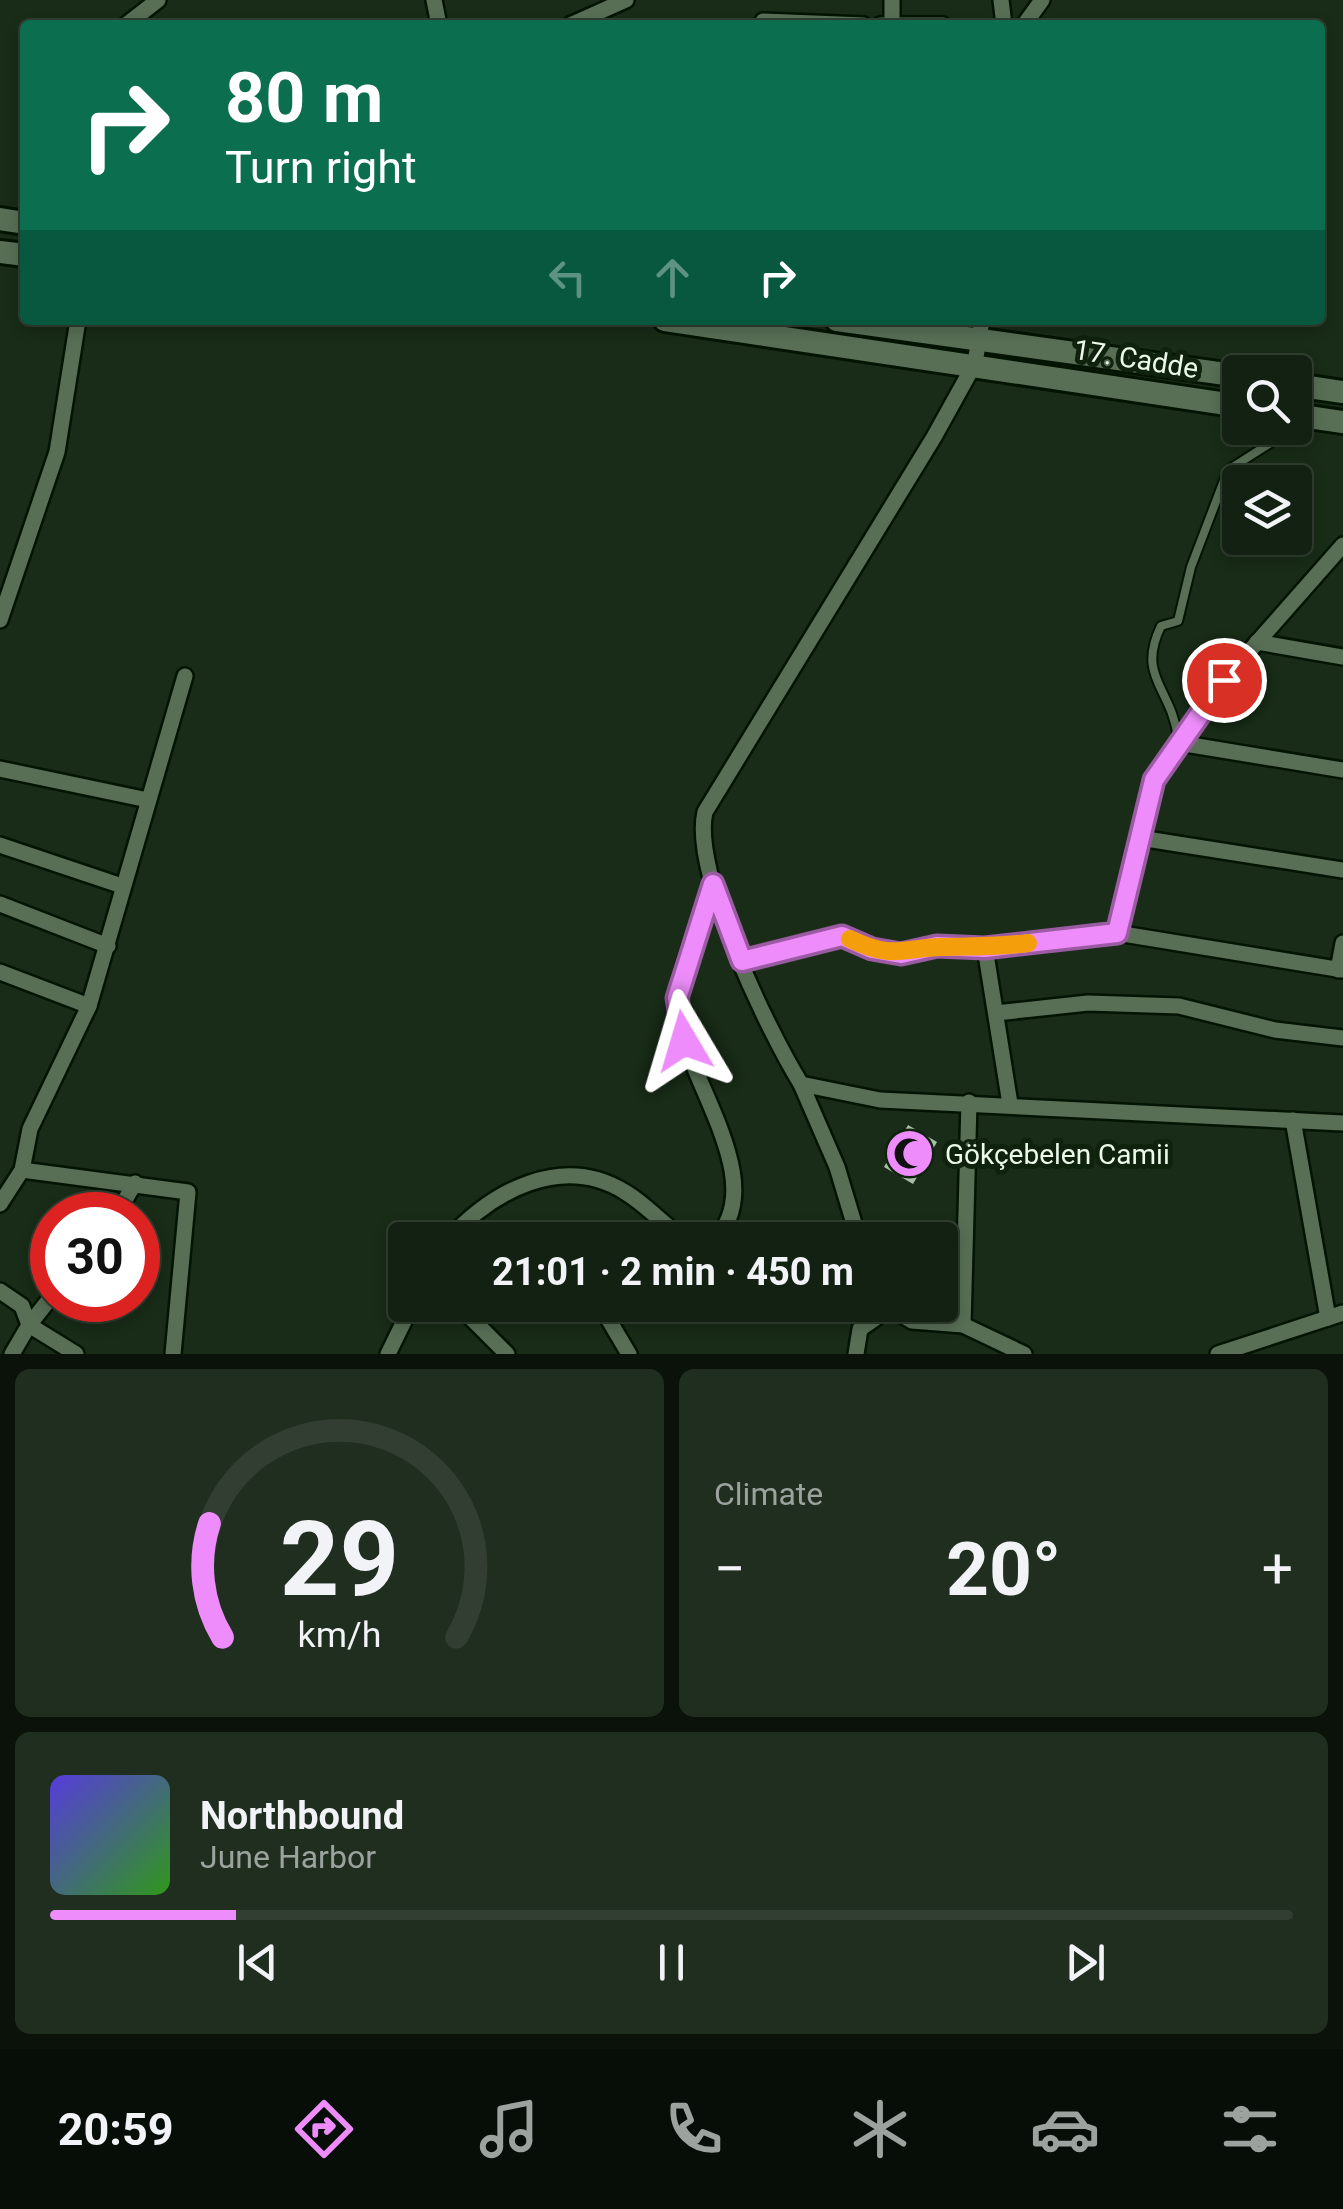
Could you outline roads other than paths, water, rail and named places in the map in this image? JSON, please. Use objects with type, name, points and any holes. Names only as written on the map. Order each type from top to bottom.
[{"type":"street","points":[[132,20],[158,0]]},
{"type":"street","points":[[578,20],[605,4],[626,0]]},
{"type":"street","points":[[0,620],[57,452],[77,325]]},
{"type":"street","name":"17. Cadde","points":[[700,325],[1222,403]]},
{"type":"street","name":"17. Cadde","points":[[917,325],[981,329],[1222,373]]},
{"type":"street","points":[[854,1222],[837,1166],[801,1084],[770,1034],[713,884],[700,833],[705,812],[926,452],[975,364],[981,329]]},
{"type":"street","points":[[1312,387],[1343,392]]},
{"type":"street","points":[[1312,417],[1343,422]]},
{"type":"street","points":[[1117,933],[1154,780],[1257,642],[1340,554]]},
{"type":"street","points":[[1257,642],[1343,657]]},
{"type":"street","points":[[0,1204],[22,1170],[30,1129],[90,1006],[185,676]]},
{"type":"street","points":[[1178,744],[1343,770]]},
{"type":"street","points":[[0,769],[148,800]]},
{"type":"street","points":[[1140,838],[1343,870]]},
{"type":"street","points":[[0,846],[122,886]]},
{"type":"street","points":[[713,884],[677,998],[684,1041],[730,1160],[727,1222]]},
{"type":"street","points":[[0,904],[108,946]]},
{"type":"street","points":[[742,961],[842,936],[872,949],[901,954],[937,946],[985,948],[1117,933],[1340,970],[1343,942]]},
{"type":"street","points":[[985,948],[1010,1104]]},
{"type":"street","points":[[0,972],[90,1006]]},
{"type":"street","points":[[996,1012],[1088,1002],[1178,1006],[1274,1030],[1343,1038]]},
{"type":"street","points":[[801,1084],[880,1100],[1343,1123]]},
{"type":"street","points":[[962,1325],[969,1102]]},
{"type":"street","points":[[1218,1354],[1335,1316],[1293,1120]]},
{"type":"street","points":[[22,1170],[188,1192],[173,1354]]},
{"type":"street","points":[[464,1222],[473,1212],[519,1187],[563,1172],[581,1174],[625,1192],[663,1222]]},
{"type":"street","points":[[130,1192],[135,1183]]},
{"type":"street","points":[[0,1291],[22,1306],[28,1325],[76,1354]]},
{"type":"street","points":[[12,1354],[30,1322]]},
{"type":"street","points":[[388,1354],[404,1322]]},
{"type":"street","points":[[475,1322],[507,1354]]},
{"type":"street","points":[[610,1322],[629,1354]]},
{"type":"street","points":[[856,1354],[860,1329],[869,1322]]},
{"type":"street","points":[[932,1322],[962,1325],[1024,1354]]},
{"type":"lane","points":[[1178,744],[1175,711],[1149,666],[1150,648],[1162,626],[1178,621],[1191,567],[1228,470],[1267,445]]},
{"type":"place","name":"Gökçebelen Camii","points":[[910,1154]]}]
